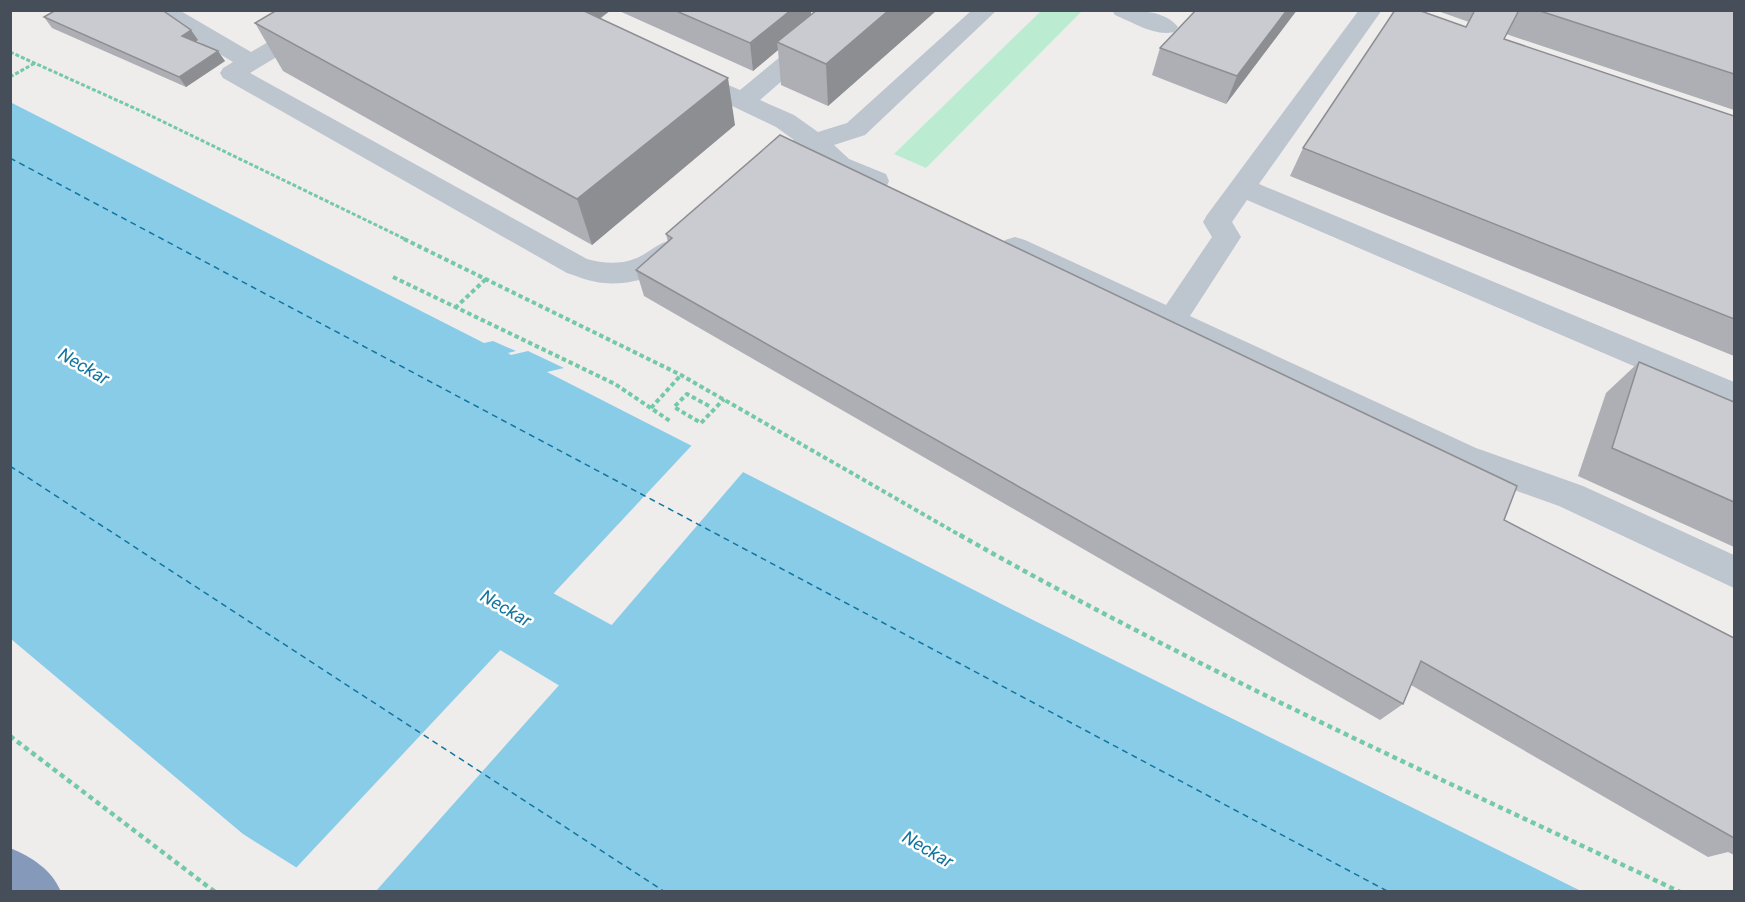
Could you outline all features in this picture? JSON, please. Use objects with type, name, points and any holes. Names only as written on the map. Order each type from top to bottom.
[{"type":"highway","points":[[10,869],[40,891]]},
{"type":"street","points":[[162,10],[251,63]]},
{"type":"street","points":[[339,10],[232,73],[588,271],[614,274],[640,269],[664,257],[691,233]]},
{"type":"street","points":[[743,101],[852,10]]},
{"type":"street","points":[[778,156],[856,129],[986,10]]},
{"type":"street","points":[[1123,10],[1166,27]]},
{"type":"street","points":[[1172,320],[1227,237],[1217,222],[1371,10]]},
{"type":"street","points":[[669,66],[785,121],[840,165],[902,194]]},
{"type":"street","points":[[1242,187],[1734,396]]},
{"type":"street","points":[[993,237],[1464,458],[1570,496],[1734,572]]},
{"type":"path","points":[[10,52],[143,112],[681,375],[1039,580],[1208,668],[1680,891]]},
{"type":"path","points":[[10,78],[35,63]]},
{"type":"path","points":[[393,277],[615,384],[670,421]]},
{"type":"path","points":[[454,308],[486,279]]},
{"type":"path","points":[[651,408],[681,375]]},
{"type":"path","points":[[709,406],[687,394],[674,407],[701,423],[724,399]]},
{"type":"path","points":[[10,736],[215,891]]},
{"type":"green space","points":[[1041,11],[1082,11],[926,168],[894,154]]},
{"type":"water","points":[[10,102],[484,343],[493,341],[516,351],[508,353],[511,355],[528,351],[564,368],[547,372],[1029,618],[1581,891],[334,891],[243,834],[11,639]],"holes":[[[547,604],[587,633],[589,654],[561,661],[521,632],[520,624],[538,606]]]},
{"type":"pier","points":[[693,444],[744,471],[585,656],[376,891],[328,892],[294,870],[523,626],[523,630],[562,658],[585,652],[584,635],[546,607],[540,608]]},
{"type":"building","points":[[56,10],[162,10],[191,30],[182,36],[218,51],[179,77],[44,17]]},
{"type":"building","points":[[277,10],[582,10],[728,78],[577,199],[255,23]]},
{"type":"building","points":[[674,10],[791,10],[750,43]]},
{"type":"building","points":[[817,10],[889,10],[826,64],[777,42]]},
{"type":"building","points":[[1196,10],[1287,10],[1237,76],[1160,48]]},
{"type":"building","points":[[1395,10],[1418,10],[1466,27],[1475,10],[1519,10],[1504,39],[1734,116],[1734,319],[1303,148]]},
{"type":"building","points":[[1537,10],[1734,10],[1734,74]]},
{"type":"building","points":[[780,135],[1517,486],[1504,520],[1734,638],[1734,838],[1421,661],[1403,704],[636,270],[672,238],[666,234]]},
{"type":"building","points":[[1639,362],[1734,402],[1734,502],[1612,448]]},
{"type":"waterway","name":"Neckar","points":[[435,569],[674,706]]},
{"type":"ferry route","points":[[10,158],[1389,892]]},
{"type":"ferry route","points":[[10,466],[665,892]]}]
